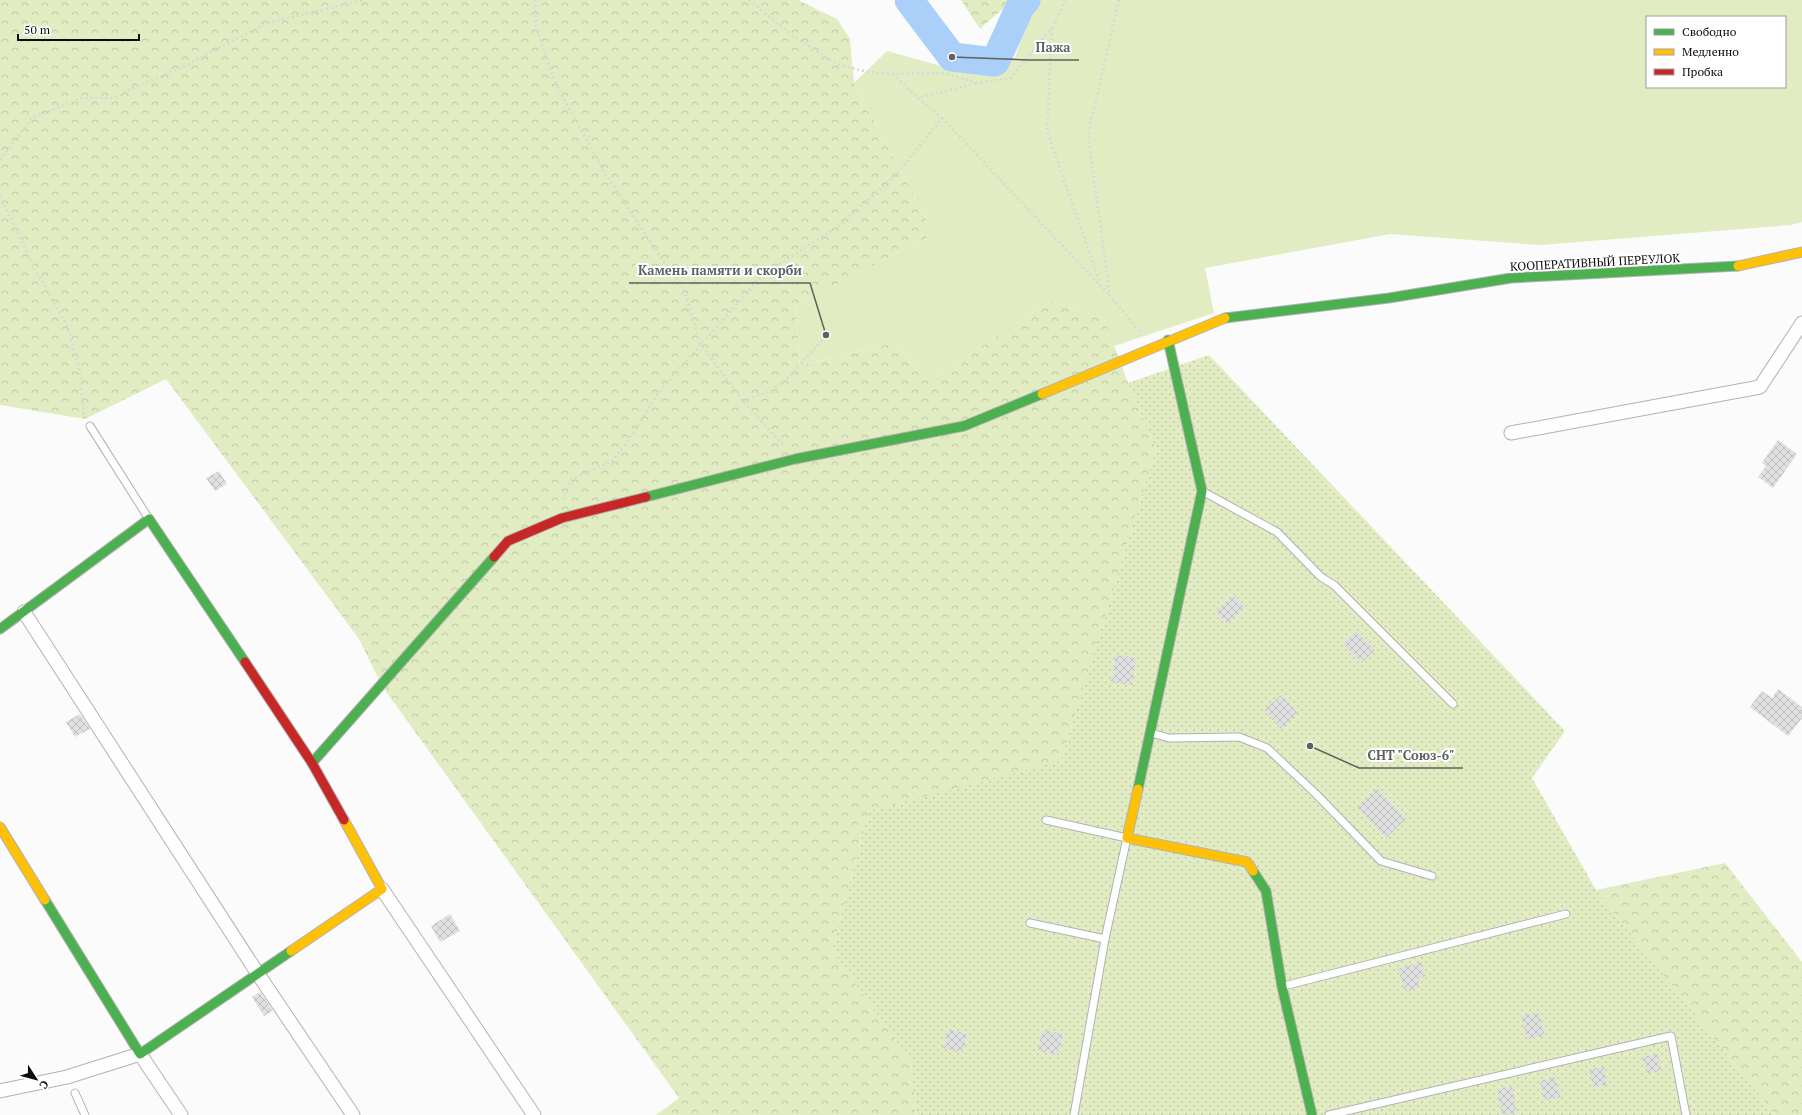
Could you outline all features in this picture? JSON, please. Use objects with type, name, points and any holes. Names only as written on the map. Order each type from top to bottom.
[{"type":"street","name":"КООПЕРАТИВНЫЙ ПЕРЕУЛОК","points":[[312,763],[439,622],[508,541],[562,518],[795,459],[964,426],[1222,318],[1389,298],[1511,278],[1737,266],[1802,252]]},
{"type":"street","points":[[1511,433],[1760,387],[1802,323]]},
{"type":"street","points":[[1168,340],[1202,491],[1127,838],[1247,862],[1266,891],[1282,987],[1312,1115]]},
{"type":"street","points":[[0,630],[149,519],[312,763],[382,889],[534,1115]]},
{"type":"street","points":[[24,612],[258,974],[353,1115]]},
{"type":"street","points":[[0,827],[140,1054],[181,1115]]},
{"type":"street","points":[[0,1091],[67,1077],[140,1054],[382,889]]},
{"type":"lane","points":[[90,426],[149,519]]},
{"type":"lane","points":[[1202,491],[1277,532],[1321,578],[1334,585],[1453,704]]},
{"type":"lane","points":[[1150,732],[1169,738],[1239,737],[1267,748],[1316,794],[1381,861],[1432,876]]},
{"type":"lane","points":[[1046,820],[1127,838],[1105,938],[1074,1115]]},
{"type":"lane","points":[[1282,987],[1566,914]]},
{"type":"lane","points":[[1030,923],[1105,938]]},
{"type":"lane","points":[[1329,1115],[1671,1036],[1686,1115]]},
{"type":"lane","points":[[75,1093],[85,1115]]},
{"type":"path","points":[[0,160],[32,118],[81,98],[115,98],[122,93],[185,66],[267,23],[364,0]]},
{"type":"path","points":[[536,0],[536,29],[556,84],[606,175],[663,261],[683,287],[700,344],[743,401],[795,459]]},
{"type":"path","points":[[749,0],[793,36],[839,65],[868,72],[893,74],[944,73],[978,83]]},
{"type":"path","points":[[918,98],[978,83],[1011,78],[1052,28],[1065,0]]},
{"type":"path","points":[[1110,296],[1088,136],[1119,0]]},
{"type":"path","points":[[1052,28],[1047,131],[1102,288]]},
{"type":"path","points":[[893,74],[942,118],[1110,296],[1152,347]]},
{"type":"path","points":[[562,518],[566,489],[572,479],[612,461],[626,444],[657,395],[700,344],[762,276],[841,224],[897,174],[942,118]]},
{"type":"path","points":[[0,196],[35,270],[68,327],[80,373],[84,418]]},
{"type":"path","points":[[743,401],[773,390],[786,380],[826,336]]},
{"type":"green space","points":[[0,0],[798,0],[837,19],[850,39],[854,83],[934,234],[795,306],[800,366],[892,343],[934,378],[1050,301],[1104,319],[1128,383],[1156,449],[1061,762],[869,811],[832,950],[911,1063],[916,1115],[656,1115],[679,1098],[382,686],[359,639],[166,379],[85,419],[0,405]]},
{"type":"green space","points":[[961,0],[1013,0],[980,29]]},
{"type":"green space","points":[[1034,0],[1802,0],[1802,222],[1791,225],[1540,245],[1390,234],[1205,268],[1214,313],[1114,346],[1104,319],[1050,301],[934,378],[892,343],[800,366],[795,306],[934,234],[854,83],[887,51],[956,70],[1015,58]]},
{"type":"green space","points":[[1209,355],[1565,731],[1532,778],[1596,890],[1775,1115],[916,1115],[911,1063],[832,950],[869,811],[1061,761],[1156,449],[1128,383]]},
{"type":"green space","points":[[1725,863],[1802,962],[1802,1115],[1775,1115],[1596,890]]},
{"type":"building","points":[[1778,440],[1797,454],[1773,488],[1758,477],[1766,466],[1762,463]]},
{"type":"building","points":[[219,471],[227,484],[215,491],[206,478]]},
{"type":"building","points":[[1234,595],[1245,607],[1227,624],[1216,612]]},
{"type":"building","points":[[1356,631],[1375,650],[1361,663],[1343,644]]},
{"type":"building","points":[[1116,655],[1136,658],[1132,685],[1111,682]]},
{"type":"building","points":[[1778,689],[1802,707],[1802,718],[1788,736],[1750,707],[1762,691],[1772,698]]},
{"type":"building","points":[[1281,695],[1298,713],[1281,729],[1264,710]]},
{"type":"building","points":[[80,714],[90,729],[75,737],[66,722]]},
{"type":"building","points":[[1377,788],[1406,819],[1386,838],[1357,807]]},
{"type":"building","points":[[450,914],[460,931],[440,942],[431,926]]},
{"type":"building","points":[[1421,962],[1425,976],[1418,979],[1420,987],[1405,992],[1398,969]]},
{"type":"building","points":[[260,992],[273,1011],[264,1016],[252,997]]},
{"type":"building","points":[[1539,1013],[1545,1036],[1527,1039],[1521,1016]]},
{"type":"building","points":[[948,1029],[967,1034],[963,1053],[943,1048]]},
{"type":"building","points":[[1042,1030],[1063,1034],[1058,1055],[1038,1051]]},
{"type":"building","points":[[1658,1054],[1661,1070],[1648,1074],[1642,1057]]},
{"type":"building","points":[[1604,1067],[1607,1085],[1593,1087],[1589,1069]]},
{"type":"building","points":[[1555,1077],[1561,1098],[1544,1100],[1540,1081]]},
{"type":"building","points":[[1512,1086],[1517,1113],[1502,1115],[1497,1089]]},
{"type":"waterway","points":[[909,0],[952,57],[995,62],[1020,7],[1026,0]]},
{"type":"traffic: fast","points":[[1225,318],[1389,298],[1511,278],[1738,266]]},
{"type":"traffic: fast","points":[[1138,789],[1202,491],[1168,340]]},
{"type":"traffic: fast","points":[[646,497],[795,459],[964,426],[1042,394]]},
{"type":"traffic: fast","points":[[0,629],[149,519],[245,662]]},
{"type":"traffic: fast","points":[[312,763],[494,557]]},
{"type":"traffic: fast","points":[[1253,871],[1266,891],[1282,987],[1312,1115]]},
{"type":"traffic: fast","points":[[45,900],[140,1054],[291,951]]},
{"type":"traffic: slow","points":[[1738,266],[1802,252]]},
{"type":"traffic: slow","points":[[1042,394],[1225,318]]},
{"type":"traffic: slow","points":[[1138,789],[1127,838],[1247,862],[1253,871]]},
{"type":"traffic: slow","points":[[291,951],[382,889],[344,820]]},
{"type":"traffic: slow","points":[[0,827],[45,900]]},
{"type":"traffic: jam","points":[[494,557],[508,541],[562,518],[646,497]]},
{"type":"traffic: jam","points":[[245,662],[312,763],[344,820]]},
{"type":"place","name":"Пажа","points":[[952,57]]},
{"type":"place","name":"Камень памяти и скорби","points":[[826,335]]},
{"type":"place","name":"СНТ \"Союз-6\"","points":[[1310,746]]}]
